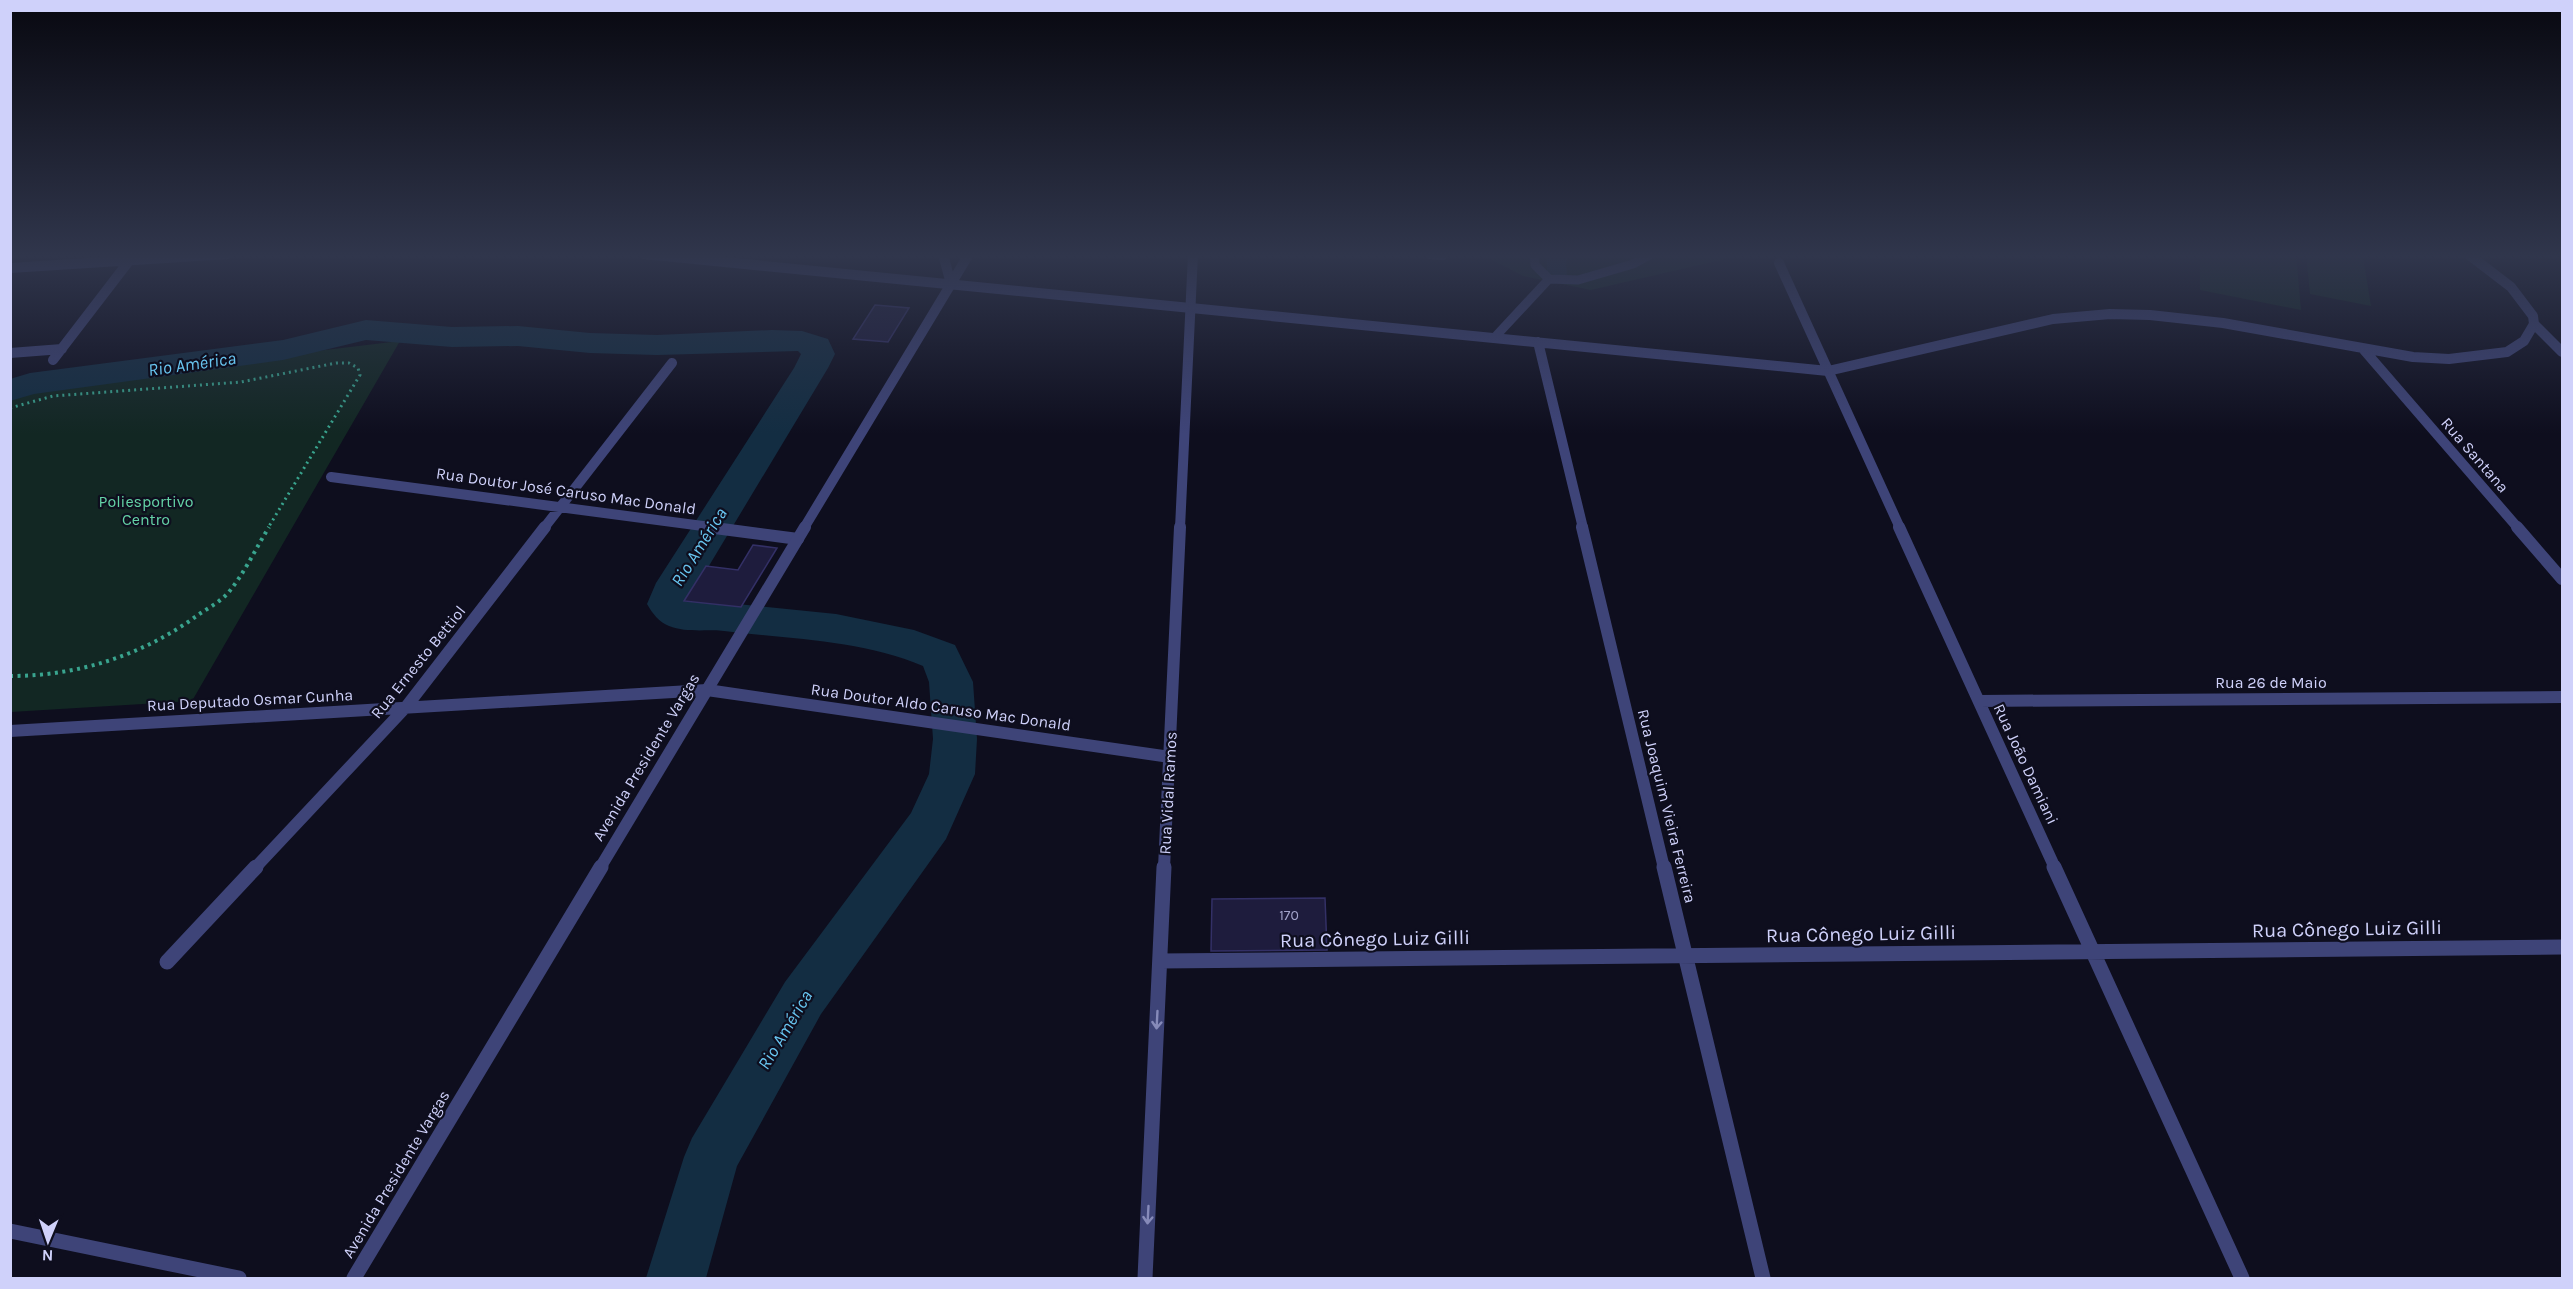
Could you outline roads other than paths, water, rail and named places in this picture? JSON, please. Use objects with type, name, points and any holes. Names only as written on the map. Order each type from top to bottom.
[{"type":"street","points":[[53,360],[89,314]]},
{"type":"street","name":"Avenida Presidente Vargas","points":[[354,1278],[933,314]]},
{"type":"street","name":"Rua Vidal Ramos","points":[[1145,1278],[1191,314]]},
{"type":"street","points":[[1256,314],[1828,371],[2053,319],[2108,314]]},
{"type":"street","name":"Rua João Damiani","points":[[1802,314],[2242,1278]]},
{"type":"street","points":[[2113,314],[2173,317],[2223,323],[2364,350],[2449,359],[2481,357],[2507,352],[2524,341],[2534,324],[2532,314]]},
{"type":"street","points":[[2534,324],[2562,352]]},
{"type":"street","name":"Rua Joaquim Vieira Ferreira","points":[[1538,342],[1763,1278]]},
{"type":"street","points":[[10,353],[62,349]]},
{"type":"street","name":"Rua Santana","points":[[2364,350],[2562,579]]},
{"type":"street","name":"Rua Ernesto Bettiol","points":[[167,962],[406,707],[672,363]]},
{"type":"street","name":"Rua Doutor José Caruso Mac Donald","points":[[331,477],[798,539]]},
{"type":"street","name":"Rua Doutor Aldo Caruso Mac Donald","points":[[707,690],[1170,757]]},
{"type":"street","name":"Rua Deputado Osmar Cunha","points":[[10,731],[707,690]]},
{"type":"street","name":"Rua 26 de Maio","points":[[1979,701],[2562,697]]},
{"type":"street","name":"Rua Cônego Luiz Gilli","points":[[1160,961],[2562,946]]},
{"type":"street","points":[[10,1231],[239,1278]]},
{"type":"lane","points":[[1495,337],[1516,314]]},
{"type":"waterway","name":"Rio América","points":[[10,390],[30,384],[283,350],[366,330],[452,337],[518,336],[590,343],[657,345],[772,340],[802,341],[816,346],[818,354],[811,368],[670,593],[667,604],[681,615],[718,616],[836,629],[914,645],[940,656],[951,682],[955,739],[952,774],[929,825],[803,998],[712,1157],[676,1278]]},
{"type":"park label","name":"Poliesportivo Centro","points":[[146,510]]}]
